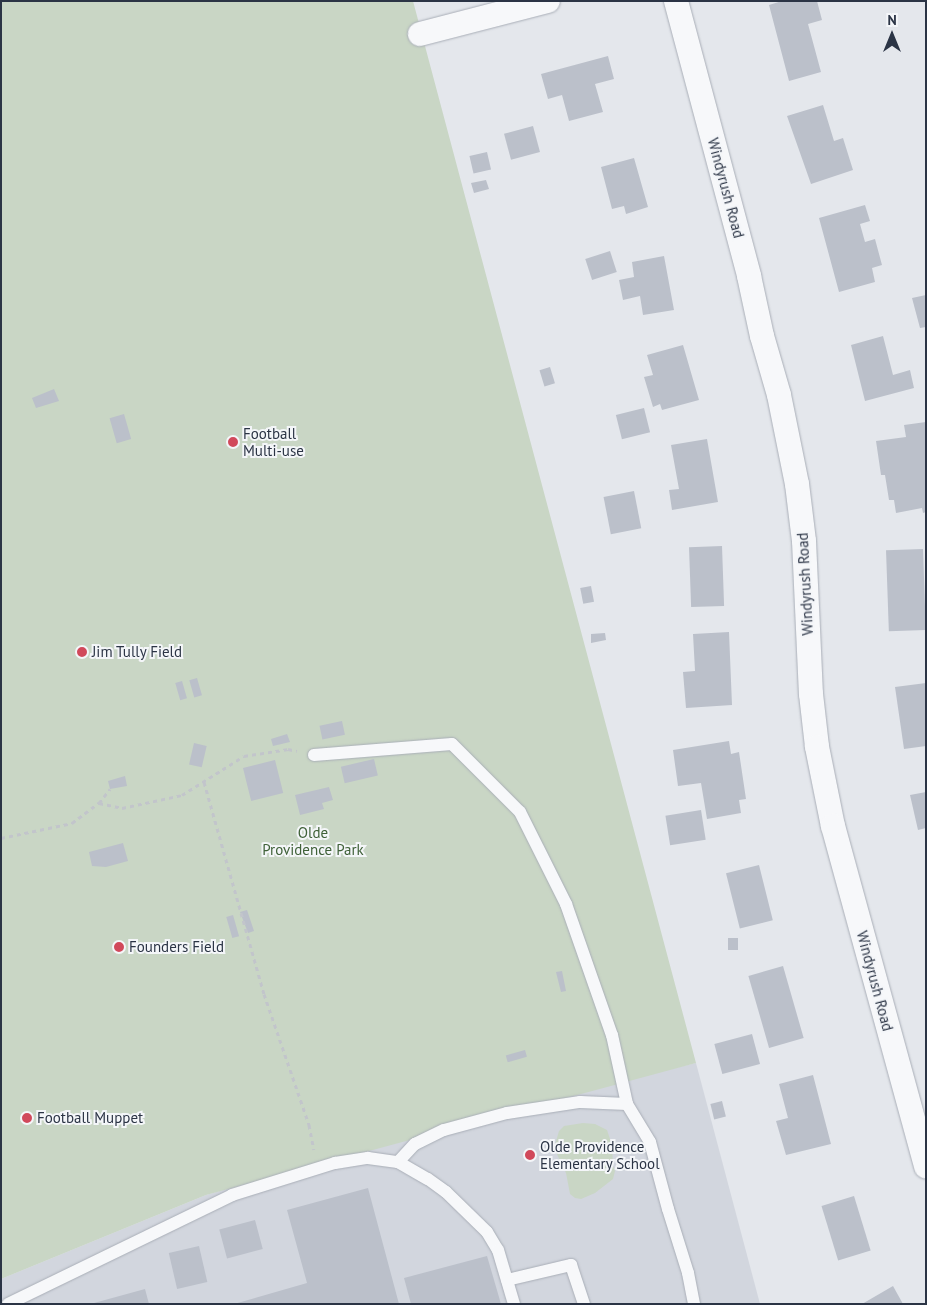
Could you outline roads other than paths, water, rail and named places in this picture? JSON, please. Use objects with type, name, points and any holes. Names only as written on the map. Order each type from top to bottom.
[{"type":"street","points":[[420,34],[548,1]]},
{"type":"street","name":"Windyrush Road","points":[[676,1],[779,395],[797,484],[804,541],[811,694],[817,747],[833,826],[921,1134],[926,1167]]},
{"type":"lane","points":[[314,755],[452,744],[520,812],[566,904],[612,1035],[627,1104],[650,1142],[688,1273],[694,1304]]},
{"type":"lane","points":[[398,1162],[415,1144],[437,1134],[507,1113],[580,1102],[627,1104]]},
{"type":"lane","points":[[8,1304],[232,1195],[335,1163],[368,1158],[398,1162],[446,1192],[487,1232],[498,1250],[514,1304]]},
{"type":"lane","points":[[507,1280],[572,1265],[584,1304]]},
{"type":"place","name":"Football Multi-use","points":[[233,442]]},
{"type":"place","name":"Jim Tully Field","points":[[82,652]]},
{"type":"place","name":"Founders Field","points":[[119,947]]},
{"type":"place","name":"Football Muppet","points":[[27,1118]]},
{"type":"place","name":"Olde Providence Elementary School","points":[[530,1155]]},
{"type":"park label","name":"Olde Providence Park","points":[[313,840]]}]
